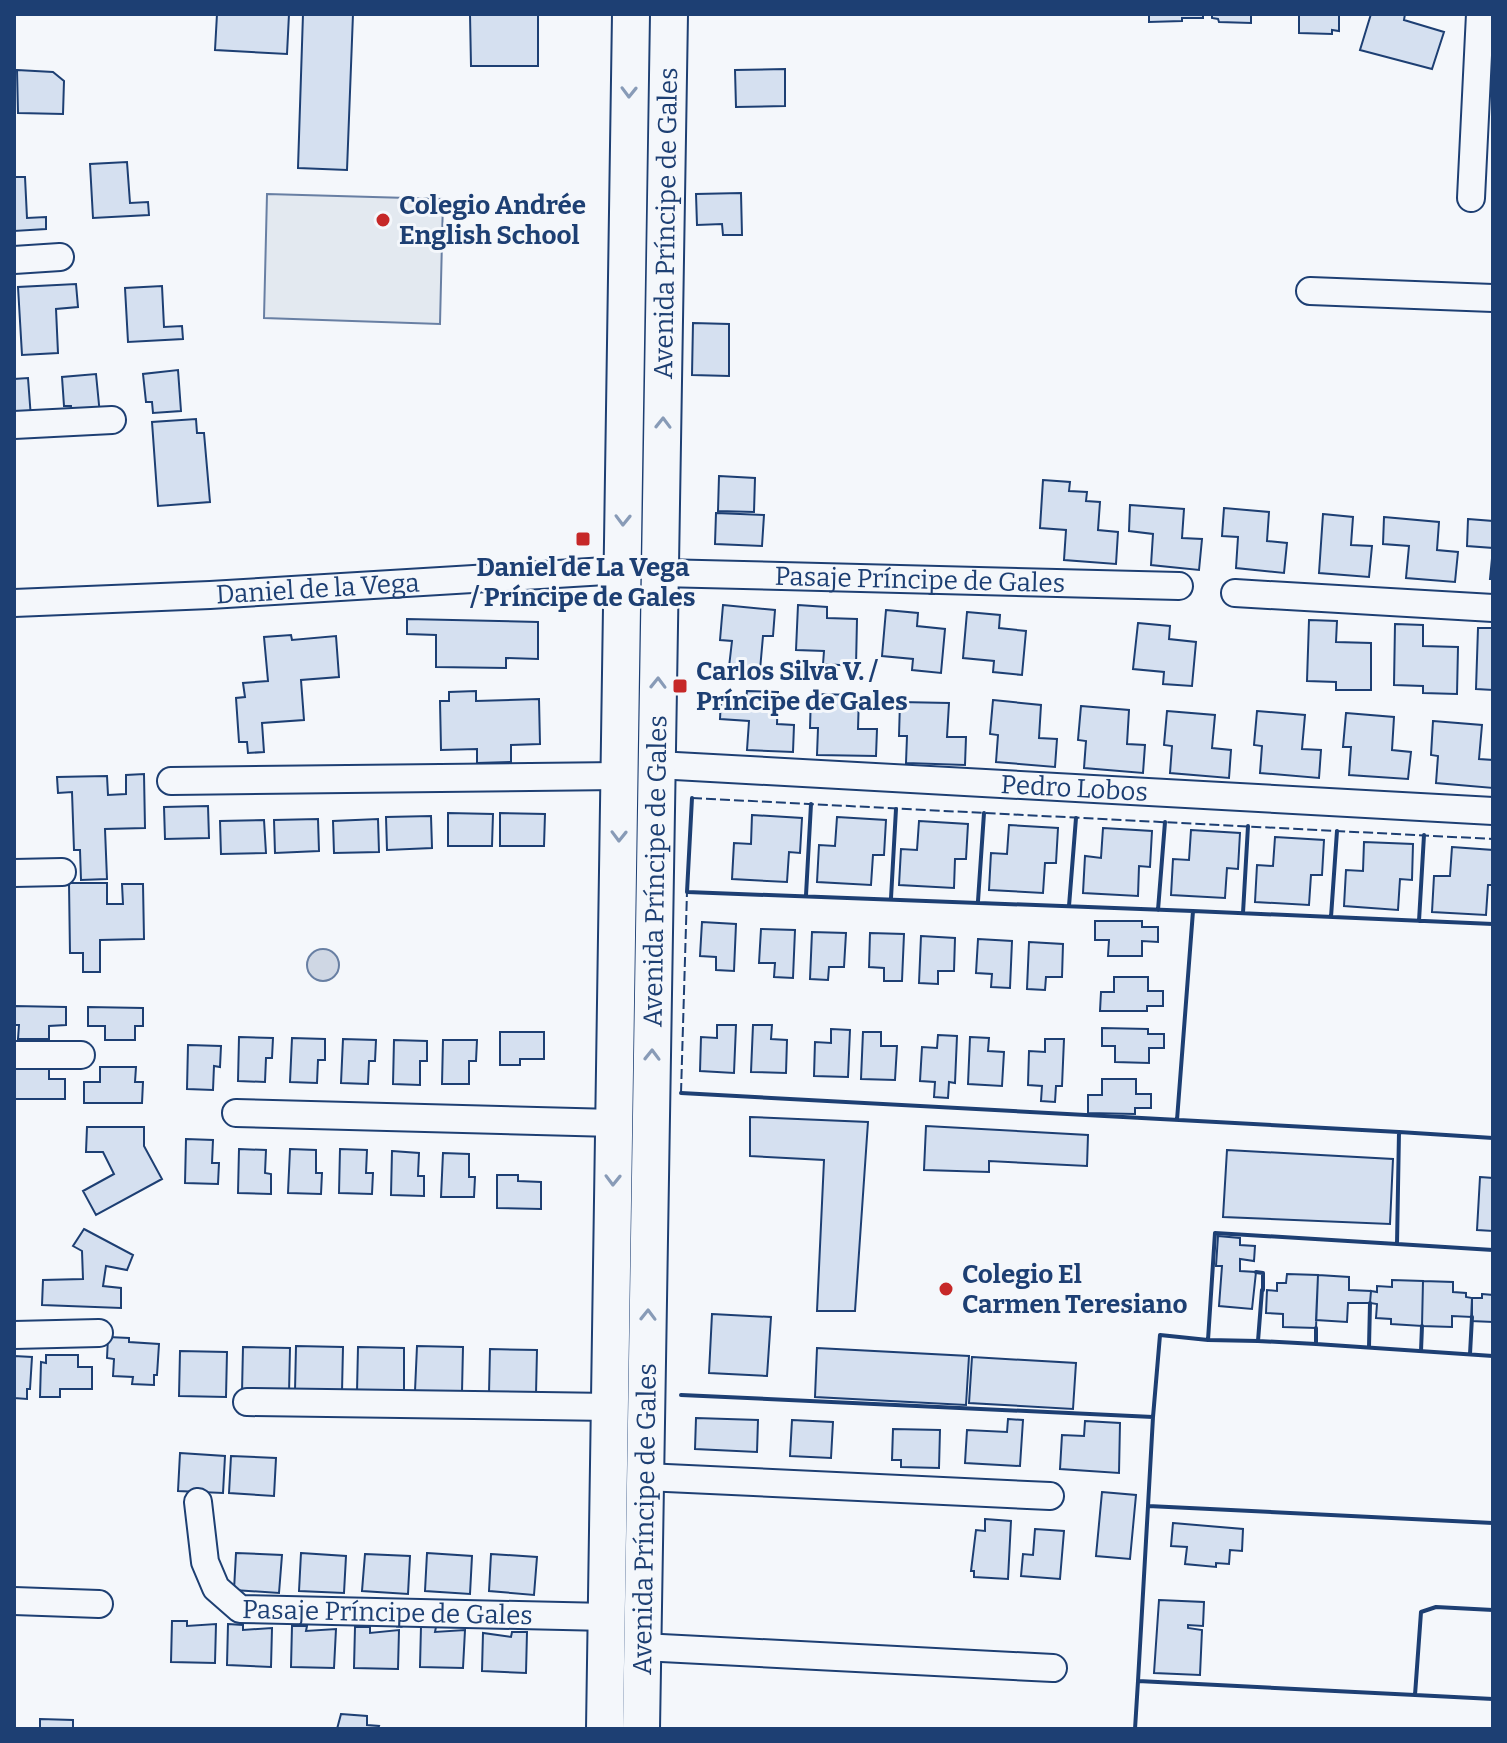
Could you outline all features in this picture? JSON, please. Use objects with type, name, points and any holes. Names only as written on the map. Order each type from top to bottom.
[{"type":"main road","name":"Avenida Príncipe de Gales","points":[[605,1729],[631,14]]},
{"type":"main road","name":"Avenida Príncipe de Gales","points":[[641,1729],[669,14]]},
{"type":"street","points":[[1471,198],[1480,14]]},
{"type":"street","points":[[14,260],[60,257]]},
{"type":"street","points":[[1310,291],[1493,298]]},
{"type":"street","points":[[14,425],[112,420]]},
{"type":"street","name":"Daniel de la Vega","points":[[14,603],[210,595],[622,570]]},
{"type":"street","name":"Pasaje Príncipe de Gales","points":[[660,573],[1179,586]]},
{"type":"street","points":[[1235,593],[1493,608]]},
{"type":"street","name":"Pedro Lobos","points":[[657,765],[1493,811]]},
{"type":"street","points":[[171,781],[619,776]]},
{"type":"street","points":[[14,873],[62,872]]},
{"type":"street","points":[[14,1055],[81,1055]]},
{"type":"street","points":[[236,1113],[614,1123]]},
{"type":"street","points":[[14,1335],[99,1333]]},
{"type":"street","points":[[247,1402],[610,1407]]},
{"type":"street","points":[[645,1477],[1050,1496]]},
{"type":"street","name":"Pasaje Príncipe de Gales","points":[[198,1502],[205,1562],[216,1588],[240,1609],[607,1617]]},
{"type":"street","points":[[14,1601],[99,1604]]},
{"type":"street","points":[[642,1647],[1053,1668]]},
{"type":"shaded area","points":[[267,194],[443,199],[440,324],[264,318]]},
{"type":"shaded area","points":[[323,949],[334,954],[339,965],[334,976],[323,981],[312,976],[307,965],[312,954]]},
{"type":"building","points":[[217,14],[289,14],[287,54],[215,50]]},
{"type":"building","points":[[303,14],[353,14],[347,170],[298,168]]},
{"type":"building","points":[[470,14],[538,14],[538,66],[471,66]]},
{"type":"building","points":[[1149,14],[1203,14],[1203,18],[1149,22]]},
{"type":"building","points":[[1212,14],[1251,14],[1251,23],[1219,22],[1212,18]]},
{"type":"building","points":[[1299,14],[1339,14],[1339,31],[1332,30],[1332,34],[1299,33]]},
{"type":"building","points":[[1371,14],[1405,14],[1404,20],[1444,32],[1432,69],[1360,50]]},
{"type":"building","points":[[785,69],[785,106],[736,107],[735,70]]},
{"type":"building","points":[[17,70],[53,72],[64,81],[63,114],[18,113]]},
{"type":"building","points":[[127,162],[130,203],[148,202],[149,215],[93,218],[90,164]]},
{"type":"building","points":[[14,177],[25,177],[27,218],[46,217],[46,229],[14,231]]},
{"type":"building","points":[[741,193],[742,235],[723,235],[722,224],[697,225],[696,194]]},
{"type":"building","points":[[76,284],[78,307],[56,309],[58,353],[22,355],[18,287]]},
{"type":"building","points":[[162,286],[164,327],[182,326],[183,339],[128,342],[125,288]]},
{"type":"building","points":[[693,323],[729,324],[729,376],[692,375]]},
{"type":"building","points":[[178,370],[181,411],[153,413],[152,402],[146,402],[143,374]]},
{"type":"building","points":[[96,374],[100,415],[72,417],[71,406],[64,406],[62,377]]},
{"type":"building","points":[[28,378],[31,418],[14,420],[14,379]]},
{"type":"building","points":[[196,419],[197,433],[204,433],[210,502],[158,506],[152,422]]},
{"type":"building","points":[[719,476],[755,478],[754,512],[718,511]]},
{"type":"building","points":[[1043,480],[1070,482],[1069,491],[1087,492],[1086,501],[1100,502],[1098,530],[1118,532],[1116,564],[1064,560],[1066,530],[1040,528]]},
{"type":"building","points":[[1130,505],[1184,509],[1182,538],[1202,539],[1199,570],[1151,565],[1153,534],[1129,531]]},
{"type":"building","points":[[1224,508],[1269,512],[1267,541],[1287,543],[1284,573],[1236,568],[1238,537],[1222,536]]},
{"type":"building","points":[[716,513],[764,515],[762,546],[715,544]]},
{"type":"building","points":[[1323,514],[1353,517],[1351,545],[1372,546],[1369,577],[1319,573]]},
{"type":"building","points":[[1384,517],[1439,522],[1437,550],[1458,552],[1455,582],[1406,578],[1409,546],[1383,544]]},
{"type":"building","points":[[1468,519],[1493,521],[1493,548],[1467,546]]},
{"type":"building","points":[[1493,548],[1493,579],[1490,579]]},
{"type":"building","points":[[723,605],[775,610],[773,636],[763,636],[760,670],[729,667],[732,641],[720,640]]},
{"type":"building","points":[[798,605],[827,607],[827,618],[857,619],[856,666],[823,664],[824,651],[796,650]]},
{"type":"building","points":[[886,610],[918,613],[917,626],[945,629],[941,673],[912,670],[913,659],[882,656]]},
{"type":"building","points":[[967,612],[1000,615],[999,628],[1026,631],[1022,675],[993,672],[994,661],[963,658]]},
{"type":"building","points":[[407,619],[538,622],[538,659],[506,658],[506,668],[436,667],[436,635],[407,634]]},
{"type":"building","points":[[1309,620],[1337,621],[1336,642],[1371,643],[1371,690],[1336,690],[1336,682],[1307,681]]},
{"type":"building","points":[[1138,623],[1170,626],[1169,639],[1196,642],[1192,686],[1163,684],[1164,672],[1133,669]]},
{"type":"building","points":[[1395,624],[1423,625],[1423,646],[1458,647],[1457,694],[1423,693],[1423,686],[1394,685]]},
{"type":"building","points":[[1478,628],[1493,628],[1493,690],[1476,689]]},
{"type":"building","points":[[291,635],[292,640],[336,636],[339,677],[301,680],[304,720],[262,723],[264,752],[248,753],[247,742],[239,742],[236,698],[245,697],[243,683],[268,681],[264,637]]},
{"type":"building","points":[[476,691],[476,701],[539,699],[540,744],[511,745],[511,762],[477,763],[477,749],[441,750],[440,701],[449,701],[449,692]]},
{"type":"building","points":[[747,691],[778,692],[777,724],[794,725],[793,752],[747,750],[749,721],[720,719],[721,699],[746,701]]},
{"type":"building","points":[[811,694],[859,695],[858,729],[877,729],[876,756],[817,755],[818,728],[810,728]]},
{"type":"building","points":[[993,700],[1041,705],[1039,738],[1057,739],[1055,767],[996,762],[998,735],[990,734]]},
{"type":"building","points":[[900,702],[949,703],[947,737],[966,737],[965,765],[906,763],[907,736],[899,736]]},
{"type":"building","points":[[1081,706],[1129,710],[1127,744],[1145,745],[1143,773],[1084,768],[1086,741],[1078,740]]},
{"type":"building","points":[[1167,711],[1215,715],[1212,748],[1231,750],[1229,778],[1170,773],[1172,746],[1164,745]]},
{"type":"building","points":[[1257,711],[1305,715],[1302,749],[1321,750],[1319,778],[1260,773],[1262,746],[1254,745]]},
{"type":"building","points":[[1346,713],[1394,717],[1392,750],[1411,752],[1408,779],[1349,775],[1351,747],[1343,747]]},
{"type":"building","points":[[1433,721],[1482,725],[1479,759],[1493,760],[1493,788],[1436,783],[1438,756],[1431,755]]},
{"type":"building","points":[[144,774],[145,828],[105,829],[107,879],[81,880],[80,850],[74,850],[72,792],[58,793],[57,777],[107,776],[108,795],[126,794],[126,775]]},
{"type":"building","points":[[208,806],[209,838],[165,839],[164,807]]},
{"type":"building","points":[[448,813],[493,814],[492,846],[448,846]]},
{"type":"building","points":[[500,813],[545,814],[544,846],[500,846]]},
{"type":"building","points":[[752,815],[802,818],[800,853],[789,852],[787,882],[732,879],[734,843],[751,844]]},
{"type":"building","points":[[431,816],[432,848],[387,850],[386,817]]},
{"type":"building","points":[[837,817],[886,820],[884,855],[873,855],[871,885],[817,882],[819,845],[835,846]]},
{"type":"building","points":[[318,819],[319,851],[275,853],[274,820]]},
{"type":"building","points":[[378,819],[379,852],[334,853],[333,821]]},
{"type":"building","points":[[264,820],[266,853],[221,854],[220,821]]},
{"type":"building","points":[[919,821],[968,824],[966,859],[955,859],[954,888],[899,885],[901,849],[917,850]]},
{"type":"building","points":[[1009,825],[1058,828],[1056,863],[1045,863],[1043,893],[989,890],[991,853],[1007,854]]},
{"type":"building","points":[[1103,828],[1152,831],[1150,867],[1139,866],[1138,896],[1083,893],[1085,856],[1101,858]]},
{"type":"building","points":[[1191,830],[1240,833],[1238,869],[1227,868],[1225,898],[1171,895],[1173,859],[1189,860]]},
{"type":"building","points":[[1275,837],[1324,840],[1322,875],[1311,875],[1309,905],[1255,902],[1257,865],[1273,866]]},
{"type":"building","points":[[1364,842],[1413,844],[1412,880],[1400,879],[1398,910],[1344,906],[1346,870],[1363,871]]},
{"type":"building","points":[[1452,847],[1493,850],[1493,885],[1488,885],[1486,915],[1432,912],[1434,876],[1450,876]]},
{"type":"building","points":[[69,883],[107,883],[107,904],[123,904],[122,884],[143,884],[144,939],[100,940],[100,972],[83,972],[83,953],[70,953]]},
{"type":"building","points":[[1095,921],[1142,921],[1142,927],[1158,927],[1158,942],[1142,941],[1142,956],[1108,956],[1109,940],[1095,940]]},
{"type":"building","points":[[702,922],[736,924],[734,971],[716,970],[716,957],[700,956]]},
{"type":"building","points":[[761,929],[795,930],[793,978],[774,977],[775,963],[759,963]]},
{"type":"building","points":[[812,932],[846,933],[844,967],[829,967],[828,980],[810,979]]},
{"type":"building","points":[[870,933],[904,934],[902,981],[884,981],[884,968],[869,967]]},
{"type":"building","points":[[921,936],[955,938],[954,971],[938,971],[938,984],[919,983]]},
{"type":"building","points":[[978,939],[1012,941],[1010,988],[991,987],[992,974],[976,973]]},
{"type":"building","points":[[1029,942],[1063,944],[1062,977],[1046,977],[1045,990],[1027,989]]},
{"type":"building","points":[[1114,977],[1148,977],[1148,991],[1163,991],[1163,1006],[1147,1006],[1147,1011],[1100,1011],[1101,992],[1114,992]]},
{"type":"building","points":[[14,1006],[66,1007],[66,1025],[49,1026],[49,1039],[18,1039],[19,1025],[14,1025]]},
{"type":"building","points":[[88,1007],[143,1008],[143,1026],[135,1026],[135,1040],[105,1040],[105,1026],[88,1026]]},
{"type":"building","points":[[717,1025],[736,1025],[734,1073],[700,1071],[701,1037],[717,1038]]},
{"type":"building","points":[[753,1025],[772,1025],[771,1039],[787,1040],[786,1073],[751,1072]]},
{"type":"building","points":[[1102,1028],[1148,1029],[1148,1034],[1164,1034],[1164,1048],[1149,1048],[1149,1063],[1115,1062],[1115,1046],[1102,1046]]},
{"type":"building","points":[[831,1029],[850,1030],[848,1077],[814,1076],[815,1042],[831,1043]]},
{"type":"building","points":[[500,1032],[544,1032],[544,1059],[520,1059],[520,1065],[500,1065]]},
{"type":"building","points":[[863,1032],[881,1032],[881,1046],[897,1046],[895,1080],[861,1079]]},
{"type":"building","points":[[938,1035],[957,1036],[955,1083],[949,1082],[948,1098],[934,1097],[935,1082],[920,1081],[922,1047],[937,1048]]},
{"type":"building","points":[[239,1037],[273,1038],[272,1058],[266,1058],[265,1082],[238,1081]]},
{"type":"building","points":[[970,1037],[989,1038],[988,1051],[1004,1052],[1002,1086],[968,1084]]},
{"type":"building","points":[[292,1038],[325,1039],[325,1060],[318,1060],[317,1083],[290,1082]]},
{"type":"building","points":[[343,1039],[376,1040],[375,1061],[369,1061],[368,1084],[341,1083]]},
{"type":"building","points":[[1045,1039],[1064,1039],[1062,1086],[1056,1086],[1055,1102],[1041,1101],[1042,1086],[1028,1085],[1029,1051],[1045,1052]]},
{"type":"building","points":[[394,1040],[427,1041],[427,1061],[420,1061],[420,1085],[393,1084]]},
{"type":"building","points":[[443,1040],[477,1040],[476,1061],[469,1061],[469,1084],[442,1084]]},
{"type":"building","points":[[188,1045],[221,1046],[220,1067],[214,1066],[213,1090],[187,1089]]},
{"type":"building","points":[[14,1064],[49,1064],[49,1079],[65,1079],[65,1099],[14,1099]]},
{"type":"building","points":[[100,1067],[136,1067],[135,1082],[143,1082],[142,1103],[84,1103],[84,1082],[100,1082]]},
{"type":"building","points":[[1102,1079],[1136,1079],[1136,1094],[1151,1094],[1151,1108],[1135,1108],[1135,1114],[1088,1113],[1088,1095],[1102,1095]]},
{"type":"building","points":[[750,1117],[868,1122],[855,1311],[817,1311],[824,1160],[750,1156]]},
{"type":"building","points":[[926,1126],[1088,1135],[1087,1166],[989,1161],[989,1172],[924,1170]]},
{"type":"building","points":[[87,1127],[144,1127],[144,1146],[162,1179],[96,1215],[83,1191],[114,1174],[103,1152],[86,1152]]},
{"type":"building","points":[[186,1139],[213,1140],[212,1163],[219,1163],[218,1184],[185,1183]]},
{"type":"building","points":[[239,1149],[266,1150],[265,1173],[271,1174],[271,1194],[238,1193]]},
{"type":"building","points":[[290,1149],[316,1150],[316,1173],[322,1173],[321,1194],[288,1193]]},
{"type":"building","points":[[340,1149],[367,1150],[366,1173],[373,1173],[372,1194],[339,1193]]},
{"type":"building","points":[[1227,1150],[1393,1159],[1390,1224],[1223,1217]]},
{"type":"building","points":[[392,1151],[419,1153],[418,1176],[424,1176],[424,1196],[391,1195]]},
{"type":"building","points":[[443,1153],[469,1154],[469,1177],[475,1177],[474,1197],[441,1197]]},
{"type":"building","points":[[497,1175],[518,1175],[518,1181],[541,1182],[541,1209],[497,1208]]},
{"type":"building","points":[[1480,1177],[1493,1178],[1493,1231],[1477,1230]]},
{"type":"building","points":[[84,1229],[133,1255],[127,1270],[106,1266],[103,1286],[121,1288],[121,1308],[42,1305],[43,1280],[83,1279],[82,1251],[73,1246]]},
{"type":"building","points":[[1218,1236],[1240,1238],[1240,1245],[1255,1246],[1254,1261],[1240,1259],[1240,1271],[1256,1272],[1252,1309],[1219,1306],[1222,1266],[1216,1266]]},
{"type":"building","points":[[1287,1274],[1318,1275],[1316,1328],[1283,1327],[1283,1314],[1266,1313],[1267,1290],[1277,1291],[1277,1283],[1286,1283]]},
{"type":"building","points":[[1318,1275],[1349,1277],[1349,1290],[1371,1291],[1370,1303],[1348,1303],[1347,1322],[1316,1320]]},
{"type":"building","points":[[1392,1280],[1423,1281],[1422,1326],[1391,1324],[1391,1319],[1376,1318],[1377,1304],[1370,1303],[1371,1291],[1377,1292],[1377,1286],[1392,1287]]},
{"type":"building","points":[[1423,1281],[1453,1282],[1453,1292],[1466,1293],[1466,1297],[1472,1298],[1472,1317],[1452,1316],[1452,1327],[1422,1326]]},
{"type":"building","points":[[1482,1294],[1493,1295],[1493,1322],[1471,1321],[1472,1298],[1482,1298]]},
{"type":"building","points":[[712,1314],[771,1317],[767,1376],[709,1373]]},
{"type":"building","points":[[108,1337],[159,1344],[154,1385],[132,1384],[133,1377],[113,1376],[114,1359],[107,1358]]},
{"type":"building","points":[[296,1346],[343,1347],[342,1392],[295,1391]]},
{"type":"building","points":[[417,1346],[463,1347],[462,1392],[415,1391]]},
{"type":"building","points":[[243,1347],[290,1348],[289,1393],[242,1392]]},
{"type":"building","points":[[358,1347],[404,1348],[404,1393],[357,1392]]},
{"type":"building","points":[[817,1348],[969,1356],[966,1405],[815,1397]]},
{"type":"building","points":[[490,1349],[537,1350],[536,1394],[489,1393]]},
{"type":"building","points":[[180,1351],[227,1352],[226,1397],[179,1396]]},
{"type":"building","points":[[46,1355],[78,1355],[78,1367],[92,1367],[92,1389],[60,1389],[60,1397],[40,1397],[41,1362],[46,1363]]},
{"type":"building","points":[[14,1356],[32,1357],[27,1399],[14,1398]]},
{"type":"building","points":[[972,1357],[1076,1363],[1073,1409],[969,1403]]},
{"type":"building","points":[[696,1418],[758,1420],[757,1452],[695,1449]]},
{"type":"building","points":[[1008,1419],[1023,1420],[1020,1466],[965,1463],[967,1430],[1007,1432]]},
{"type":"building","points":[[792,1420],[833,1422],[831,1458],[790,1456]]},
{"type":"building","points":[[1085,1421],[1120,1423],[1119,1473],[1060,1469],[1062,1435],[1084,1436]]},
{"type":"building","points":[[893,1429],[940,1430],[939,1468],[901,1467],[901,1460],[892,1460]]},
{"type":"building","points":[[180,1453],[225,1456],[223,1493],[178,1491]]},
{"type":"building","points":[[231,1456],[276,1458],[274,1496],[229,1493]]},
{"type":"building","points":[[1102,1492],[1136,1495],[1130,1559],[1096,1556]]},
{"type":"building","points":[[985,1519],[1011,1521],[1008,1579],[974,1577],[974,1571],[971,1571],[976,1530],[985,1531]]},
{"type":"building","points":[[1173,1523],[1243,1529],[1242,1551],[1230,1550],[1229,1564],[1216,1563],[1216,1567],[1185,1564],[1187,1547],[1171,1546]]},
{"type":"building","points":[[1035,1529],[1064,1531],[1060,1579],[1021,1576],[1023,1554],[1033,1555]]},
{"type":"building","points":[[236,1553],[282,1555],[279,1593],[234,1590]]},
{"type":"building","points":[[301,1553],[346,1556],[344,1593],[299,1591]]},
{"type":"building","points":[[427,1553],[472,1556],[470,1594],[425,1591]]},
{"type":"building","points":[[365,1554],[410,1556],[408,1594],[362,1591]]},
{"type":"building","points":[[491,1554],[537,1557],[534,1595],[489,1591]]},
{"type":"building","points":[[1159,1600],[1204,1602],[1203,1626],[1188,1625],[1188,1628],[1202,1630],[1200,1675],[1154,1673]]},
{"type":"building","points":[[172,1621],[187,1621],[187,1626],[216,1624],[215,1663],[171,1662]]},
{"type":"building","points":[[228,1624],[243,1625],[243,1630],[272,1628],[271,1667],[227,1665]]},
{"type":"building","points":[[292,1626],[307,1626],[306,1631],[336,1629],[334,1668],[291,1667]]},
{"type":"building","points":[[421,1626],[436,1627],[435,1632],[465,1630],[463,1668],[420,1667]]},
{"type":"building","points":[[355,1627],[370,1627],[370,1633],[399,1630],[398,1669],[354,1668]]},
{"type":"building","points":[[512,1632],[527,1632],[526,1673],[482,1671],[483,1633],[511,1637]]},
{"type":"building","points":[[341,1714],[367,1716],[367,1725],[379,1726],[378,1729],[337,1729]]},
{"type":"building","points":[[40,1719],[73,1720],[73,1729],[40,1729]]},
{"type":"fence","points":[[692,798],[1493,839]]},
{"type":"fence","points":[[681,1093],[687,892]]},
{"type":"wall","points":[[692,798],[687,892],[1193,911]]},
{"type":"wall","points":[[806,895],[811,804]]},
{"type":"wall","points":[[891,898],[896,809]]},
{"type":"wall","points":[[978,901],[984,813]]},
{"type":"wall","points":[[1069,906],[1076,818]]},
{"type":"wall","points":[[1158,910],[1165,822]]},
{"type":"wall","points":[[1243,913],[1248,826]]},
{"type":"wall","points":[[1331,917],[1337,831]]},
{"type":"wall","points":[[1419,921],[1424,835]]},
{"type":"wall","points":[[1177,1120],[1193,911],[1493,924]]},
{"type":"wall","points":[[681,1093],[1399,1132],[1397,1244],[1215,1233],[1208,1340],[1160,1335],[1153,1417],[681,1395]]},
{"type":"wall","points":[[1399,1132],[1493,1138]]},
{"type":"wall","points":[[1397,1244],[1493,1250]]},
{"type":"wall","points":[[1256,1272],[1263,1273],[1263,1290]]},
{"type":"wall","points":[[1262,1290],[1258,1341],[1316,1344],[1316,1328]]},
{"type":"wall","points":[[1369,1347],[1370,1303]]},
{"type":"wall","points":[[1470,1354],[1472,1317]]},
{"type":"wall","points":[[1421,1351],[1422,1326]]},
{"type":"wall","points":[[1208,1340],[1258,1341]]},
{"type":"wall","points":[[1316,1344],[1493,1356]]},
{"type":"wall","points":[[1153,1417],[1148,1506],[1493,1523]]},
{"type":"wall","points":[[1148,1506],[1138,1681],[1415,1695]]},
{"type":"wall","points":[[1493,1610],[1436,1607],[1421,1612],[1415,1695],[1493,1699]]},
{"type":"wall","points":[[1135,1729],[1138,1681]]},
{"type":"place","name":"Colegio Andrée English School","points":[[383,220]]},
{"type":"place","name":"Daniel de La Vega / Príncipe de Gales","points":[[583,539]]},
{"type":"place","name":"Carlos Silva V. / Príncipe de Gales","points":[[680,686]]},
{"type":"place","name":"Colegio El Carmen Teresiano","points":[[946,1289]]}]
